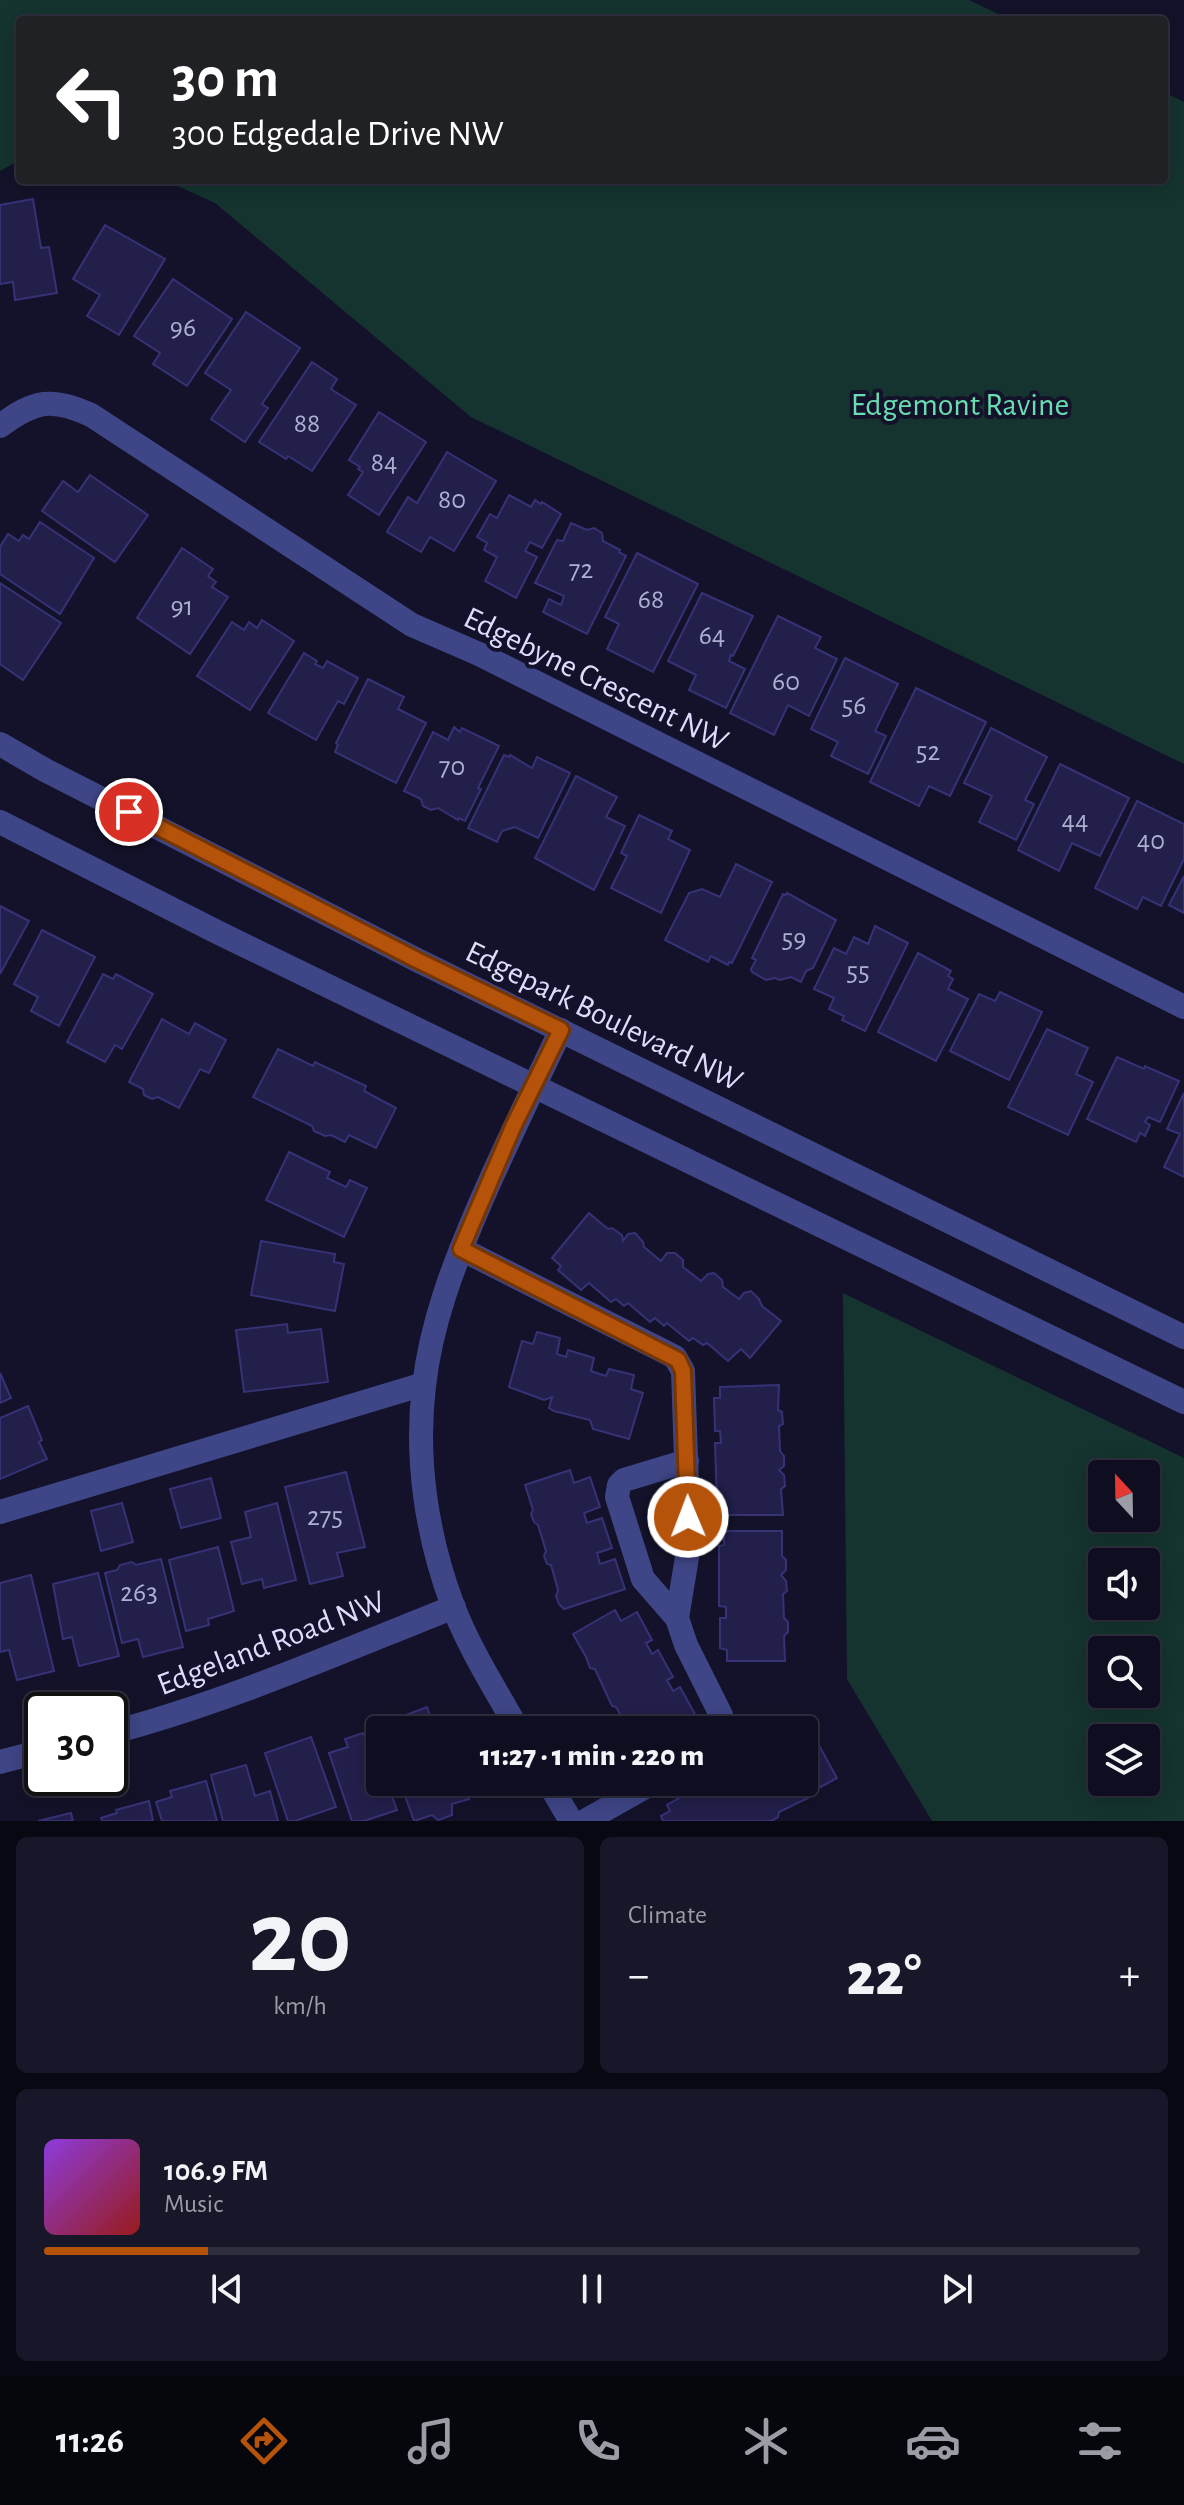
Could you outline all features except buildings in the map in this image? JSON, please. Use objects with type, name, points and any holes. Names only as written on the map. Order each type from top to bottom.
[{"type":"street","name":"Edgebyne Crescent NW","points":[[0,426],[18,412],[45,403],[68,404],[91,415],[412,625],[479,654],[1184,1007]]},
{"type":"street","name":"Edgepark Boulevard NW","points":[[0,744],[417,960],[1184,1337]]},
{"type":"street","points":[[0,822],[219,933],[1184,1402]]},
{"type":"street","points":[[510,1716],[471,1644],[439,1564],[427,1511],[421,1424],[424,1384],[440,1306],[513,1127],[561,1030]]},
{"type":"street","points":[[461,1249],[678,1360],[683,1371],[689,1545],[677,1618]]},
{"type":"street","points":[[0,1512],[424,1384]]},
{"type":"street","points":[[687,1461],[624,1480],[619,1485],[617,1497],[643,1579],[677,1618],[686,1645],[721,1716]]},
{"type":"street","name":"Edgeland Road NW","points":[[128,1728],[259,1684],[454,1607]]},
{"type":"street","points":[[0,1762],[24,1756]]},
{"type":"street","points":[[556,1796],[571,1821]]},
{"type":"street","points":[[585,1821],[629,1796]]},
{"type":"green space","points":[[0,0],[969,0],[1003,16],[16,16],[16,162],[0,171]]},
{"type":"green space","name":"Edgemont Ravine","points":[[1168,94],[1184,102],[1184,764],[471,417],[215,203],[174,184],[1168,184]]},
{"type":"green space","points":[[843,1293],[1184,1458],[1184,1821],[932,1821],[847,1679]]},
{"type":"route","points":[[129,812],[561,1030],[513,1127],[461,1249],[678,1360],[683,1371],[688,1517]]}]
